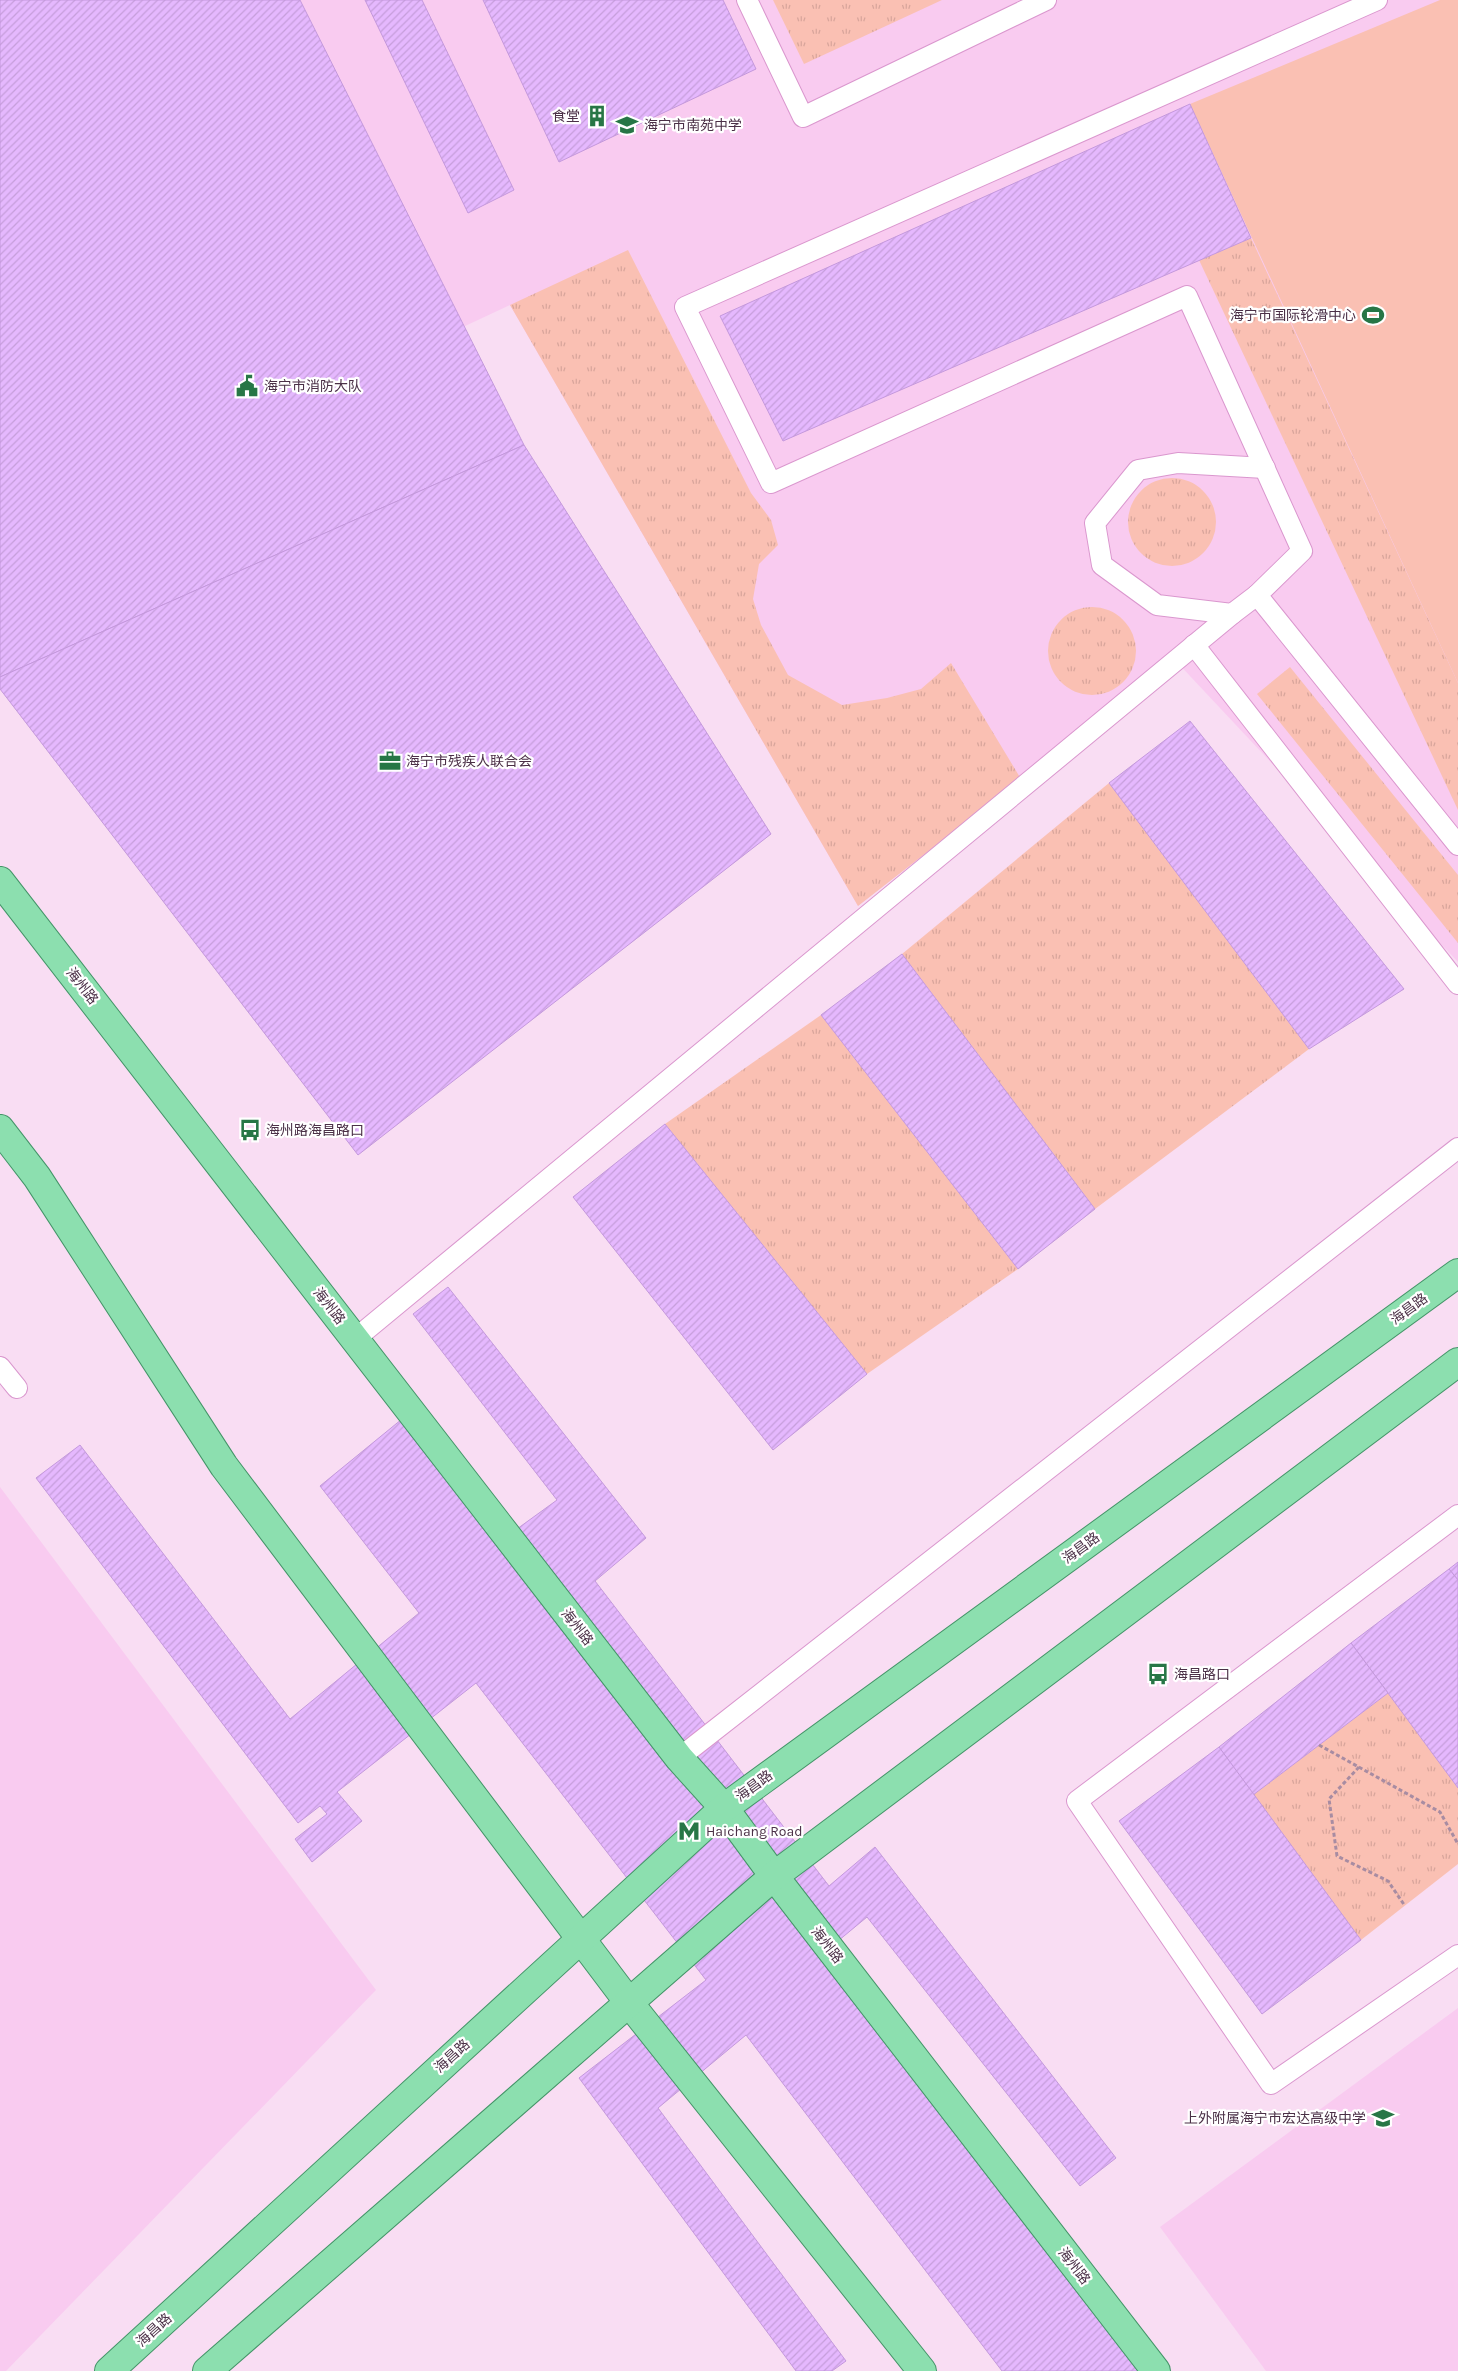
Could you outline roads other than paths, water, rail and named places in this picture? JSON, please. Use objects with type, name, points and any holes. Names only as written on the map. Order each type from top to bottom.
[{"type":"main road","name":"海州路","points":[[0,881],[679,1758],[724,1808],[774,1876],[1156,2371]]},
{"type":"main road","points":[[0,1129],[37,1177],[224,1466],[580,1940],[922,2371]]},
{"type":"main road","name":"海昌路","points":[[108,2371],[724,1808],[1458,1273]]},
{"type":"main road","points":[[207,2371],[630,2004],[774,1876],[1458,1362]]},
{"type":"lane","points":[[747,0],[803,117],[1046,0]]},
{"type":"lane","points":[[355,1339],[1194,645],[1257,595],[1302,551],[1188,296],[771,482],[685,307],[1377,0]]},
{"type":"lane","points":[[1232,614],[1157,605],[1102,565],[1095,523],[1138,470],[1178,463],[1265,468]]},
{"type":"lane","points":[[1257,595],[1458,845]]},
{"type":"lane","points":[[1194,645],[1458,984]]},
{"type":"lane","points":[[679,1758],[1458,1148]]},
{"type":"lane","points":[[0,1367],[17,1388]]},
{"type":"lane","points":[[1458,1515],[1077,1801],[1271,2084],[1458,1955]]},
{"type":"place","name":"食堂","points":[[597,116]]},
{"type":"place","name":"海宁市南苑中学","points":[[627,125]]},
{"type":"place","name":"海宁市国际轮滑中心","points":[[1373,315]]},
{"type":"place","name":"海宁市消防大队","points":[[247,386]]},
{"type":"place","name":"海宁市残疾人联合会","points":[[390,761]]},
{"type":"place","name":"海州路海昌路口","points":[[250,1130]]},
{"type":"place","name":"海昌路口","points":[[1158,1674]]},
{"type":"place","name":"Haichang Road","points":[[689,1831]]},
{"type":"place","name":"上外附属海宁市宏达高级中学","points":[[1383,2118]]}]
